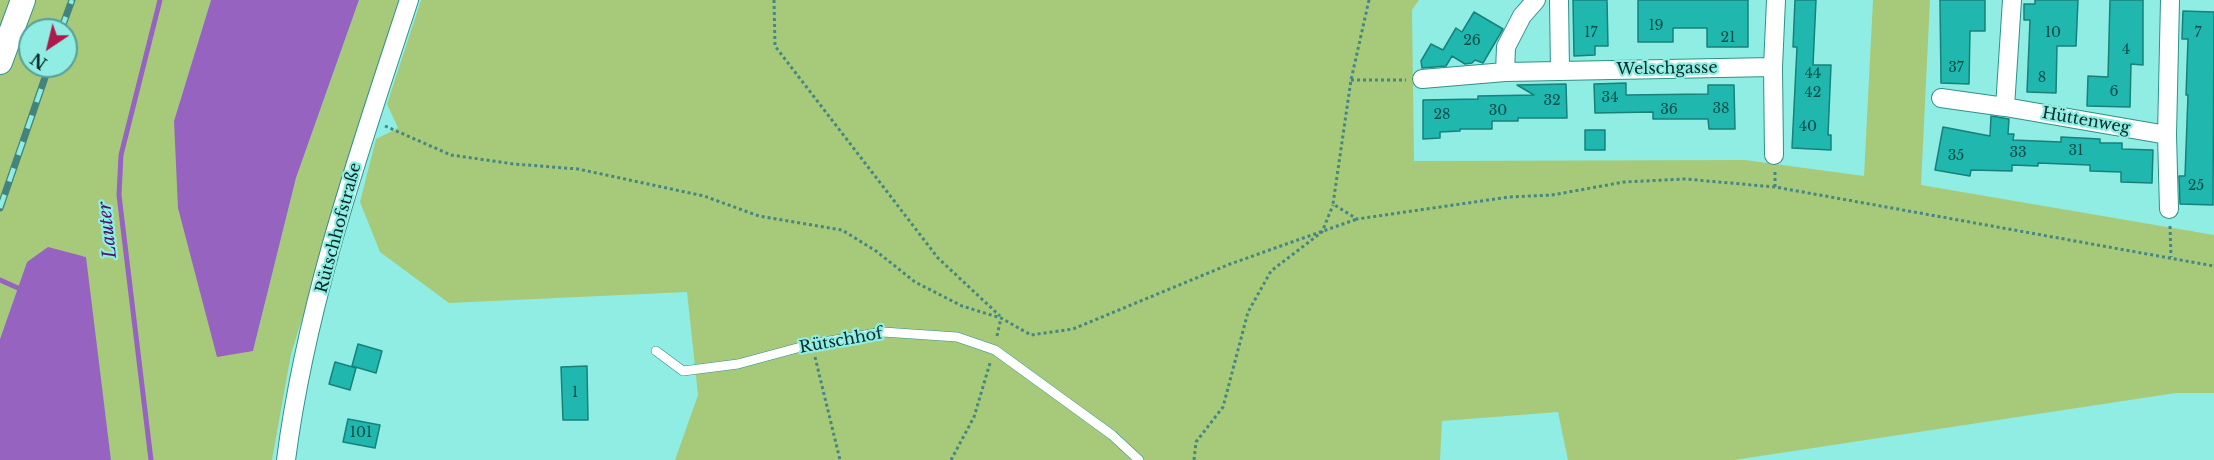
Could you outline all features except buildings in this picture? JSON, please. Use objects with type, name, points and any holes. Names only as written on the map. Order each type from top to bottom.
[{"type":"street","points":[[0,62],[23,0]]},
{"type":"street","name":"Rütschhofstraße","points":[[286,460],[305,353],[345,199],[409,0]]},
{"type":"street","points":[[1505,72],[1506,47],[1522,16],[1536,0]]},
{"type":"street","points":[[1559,0],[1560,71]]},
{"type":"street","points":[[1774,155],[1773,67],[1776,0]]},
{"type":"street","points":[[2005,106],[2012,0]]},
{"type":"street","points":[[2169,209],[2167,135],[2170,0]]},
{"type":"street","name":"Welschgasse","points":[[1422,79],[1505,72],[1773,67]]},
{"type":"street","name":"Hüttenweg","points":[[1941,98],[2005,106],[2167,135]]},
{"type":"lane","name":"Rütschhof","points":[[656,351],[683,371],[738,364],[812,344],[883,332],[957,337],[995,350],[1112,435],[1139,460]]},
{"type":"path","points":[[772,0],[775,46],[938,258],[1001,318]]},
{"type":"path","points":[[1194,460],[1196,442],[1223,407],[1248,312],[1270,271],[1322,232],[1333,204],[1351,80],[1369,0]]},
{"type":"path","points":[[1351,80],[1422,79]]},
{"type":"path","points":[[370,119],[451,155],[514,164],[578,169],[704,196],[759,216],[842,230],[876,251],[915,282],[962,306],[1001,318],[1031,335],[1073,329],[1230,264],[1357,219],[1509,197],[1552,195],[1624,182],[1685,179],[1775,187],[2214,266]]},
{"type":"path","points":[[1333,204],[1357,219]]},
{"type":"path","points":[[2169,209],[2171,257]]},
{"type":"path","points":[[951,460],[974,417],[995,350],[1001,318]]},
{"type":"path","points":[[812,344],[840,460]]},
{"type":"green space","points":[[0,0],[211,0],[174,121],[253,351],[296,178],[359,0],[402,0],[291,354],[272,460],[111,460],[85,256],[27,262],[0,339]]},
{"type":"green space","points":[[421,0],[1419,0],[1412,10],[1414,161],[1745,160],[1864,176],[1873,0],[1930,0],[1921,185],[2214,235],[2214,393],[2176,393],[1734,460],[1568,460],[1558,412],[1442,421],[1440,460],[675,460],[698,395],[687,292],[449,303],[380,252],[360,202],[376,139],[398,128],[387,104]]},
{"type":"shaded area","points":[[211,0],[359,0],[296,178],[253,351],[217,357],[178,208],[174,121]]},
{"type":"shaded area","points":[[48,247],[86,257],[111,460],[0,460],[0,339],[27,262]]},
{"type":"waterway","name":"Lauter","points":[[151,460],[119,195],[121,155],[160,0]]},
{"type":"waterway","points":[[0,280],[18,288]]},
{"type":"railway","points":[[65,18],[72,0]]},
{"type":"railway","points":[[0,208],[45,78]]}]
